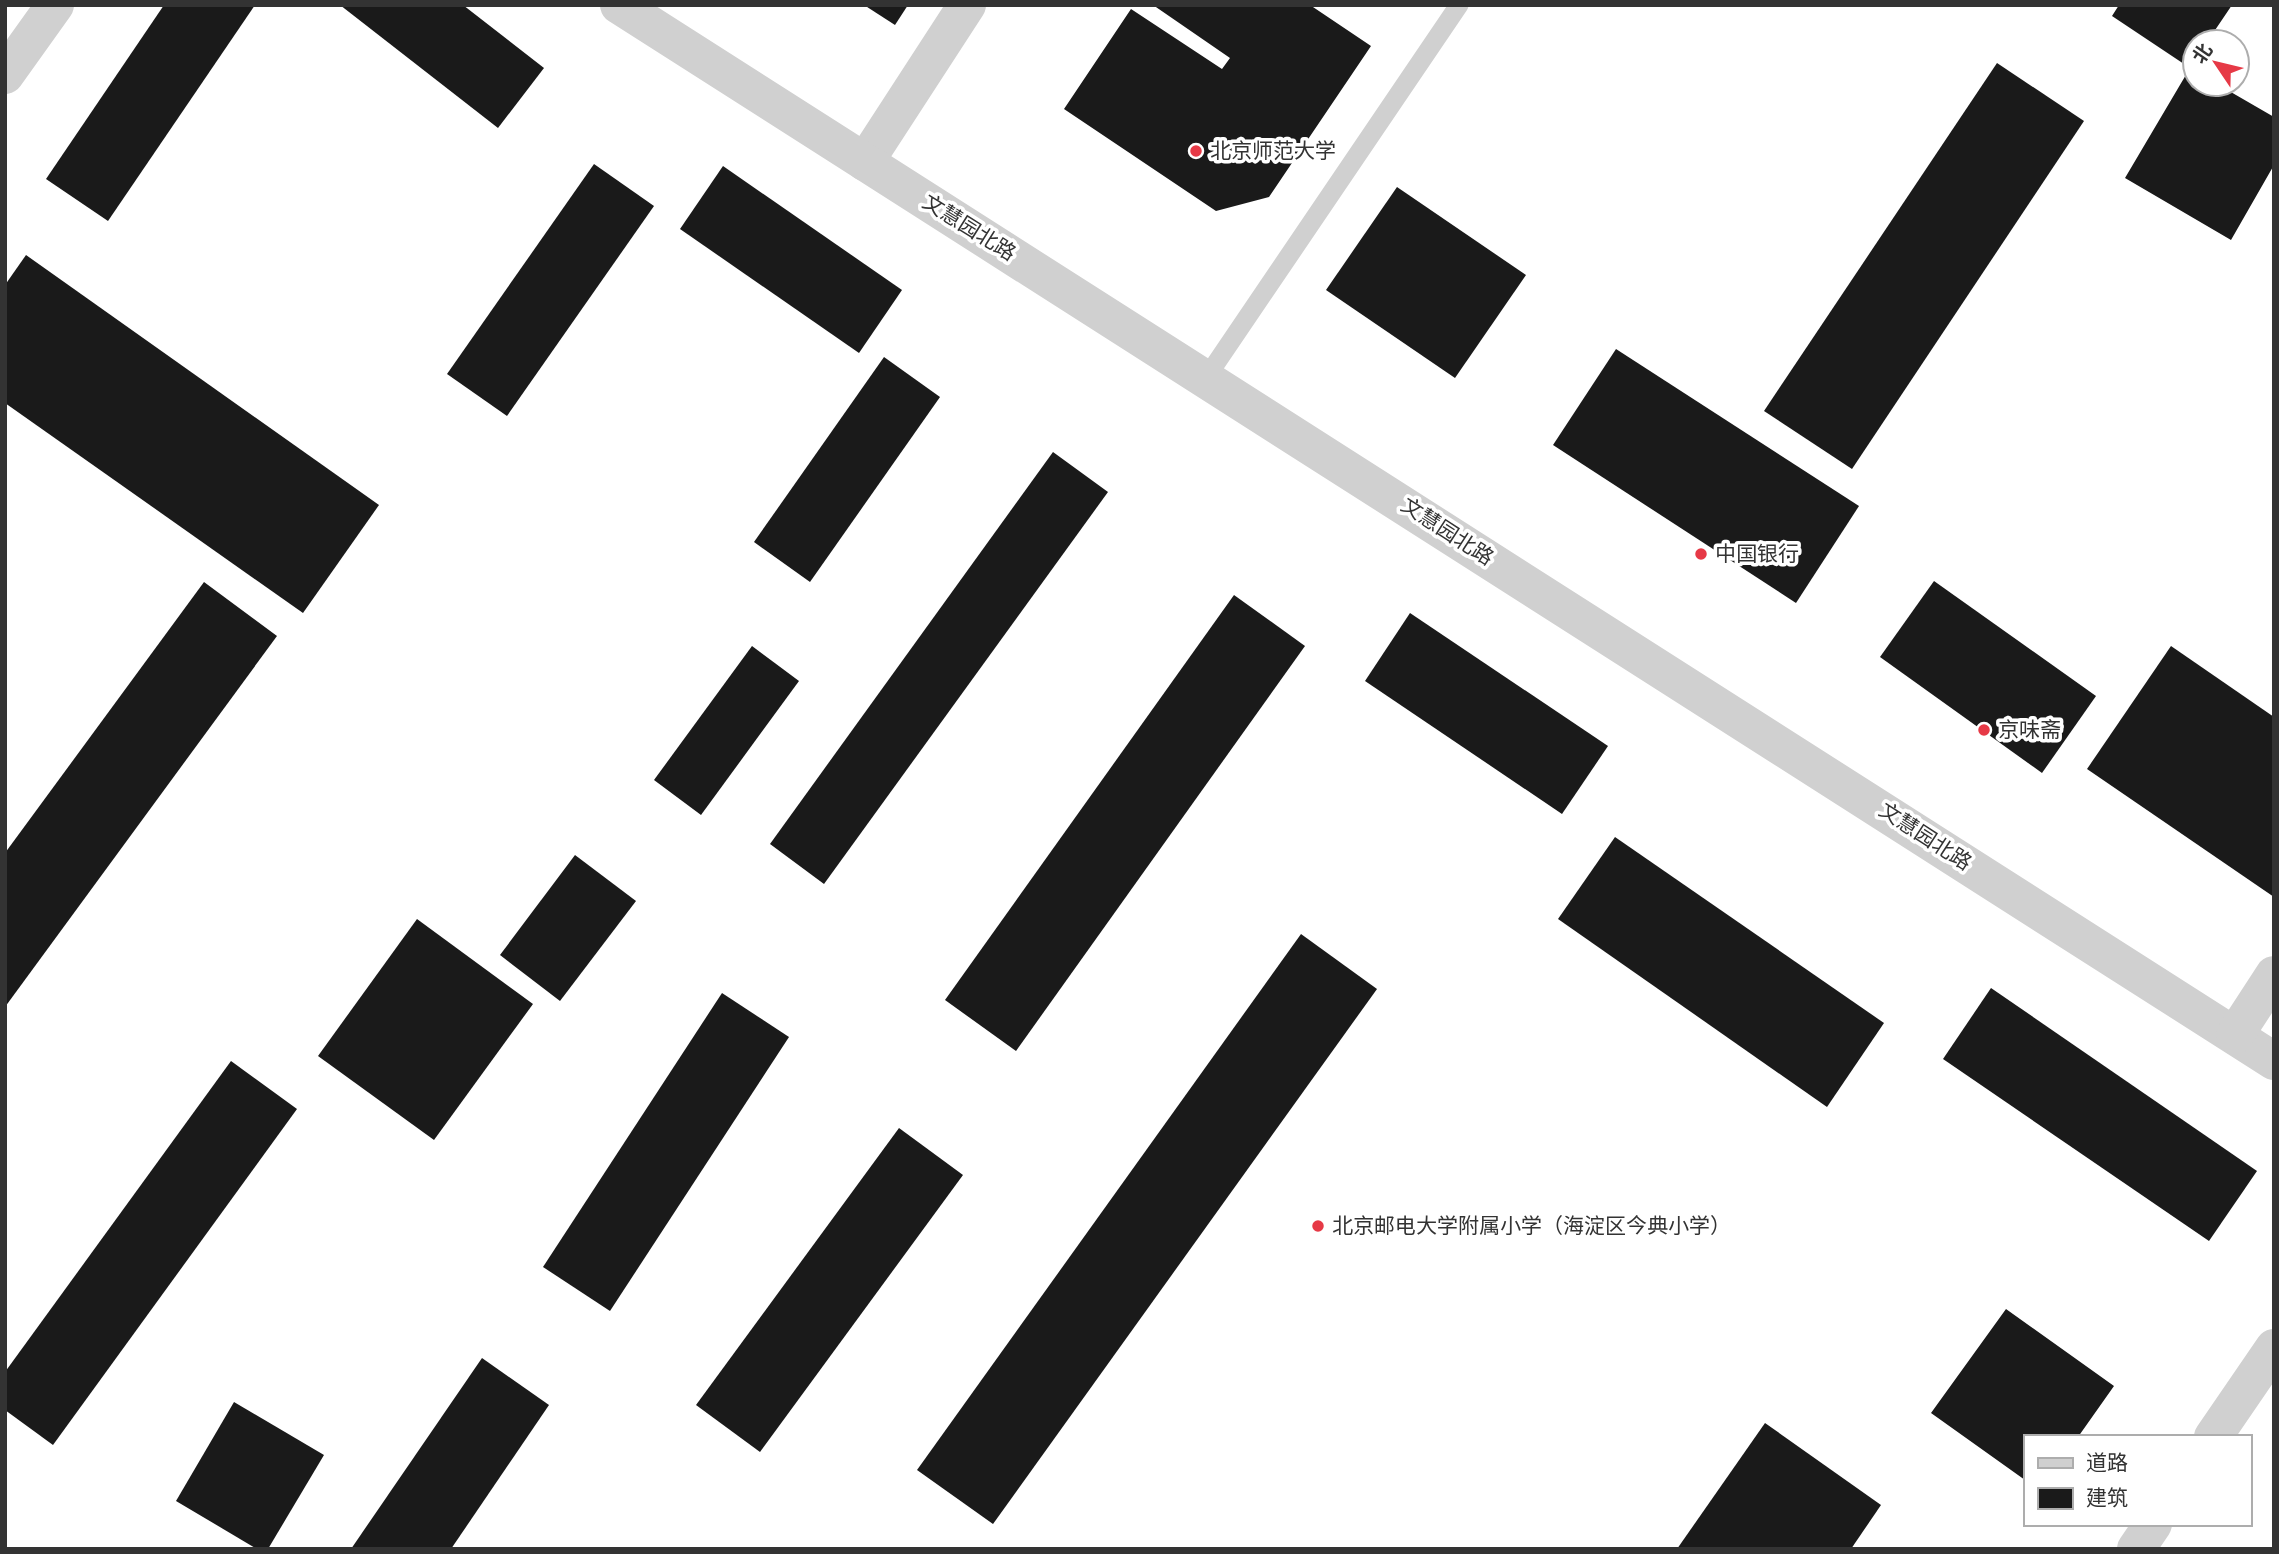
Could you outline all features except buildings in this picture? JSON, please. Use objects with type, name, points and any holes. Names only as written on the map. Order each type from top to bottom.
[{"type":"street","points":[[5,75],[55,5]]},
{"type":"street","name":"文慧园北路","points":[[619,5],[2274,1061]]},
{"type":"street","points":[[864,162],[967,5]]},
{"type":"street","points":[[2235,1035],[2274,975]]},
{"type":"street","points":[[2214,1435],[2274,1348]]},
{"type":"street","points":[[2136,1549],[2151,1526]]},
{"type":"lane","points":[[1206,378],[1459,5]]},
{"type":"place","name":"北京师范大学","points":[[1196,151]]},
{"type":"place","name":"中国银行","points":[[1701,554]]},
{"type":"place","name":"京味斋","points":[[1984,730]]},
{"type":"place","name":"北京邮电大学附属小学（海淀区今典小学）","points":[[1318,1226]]}]
